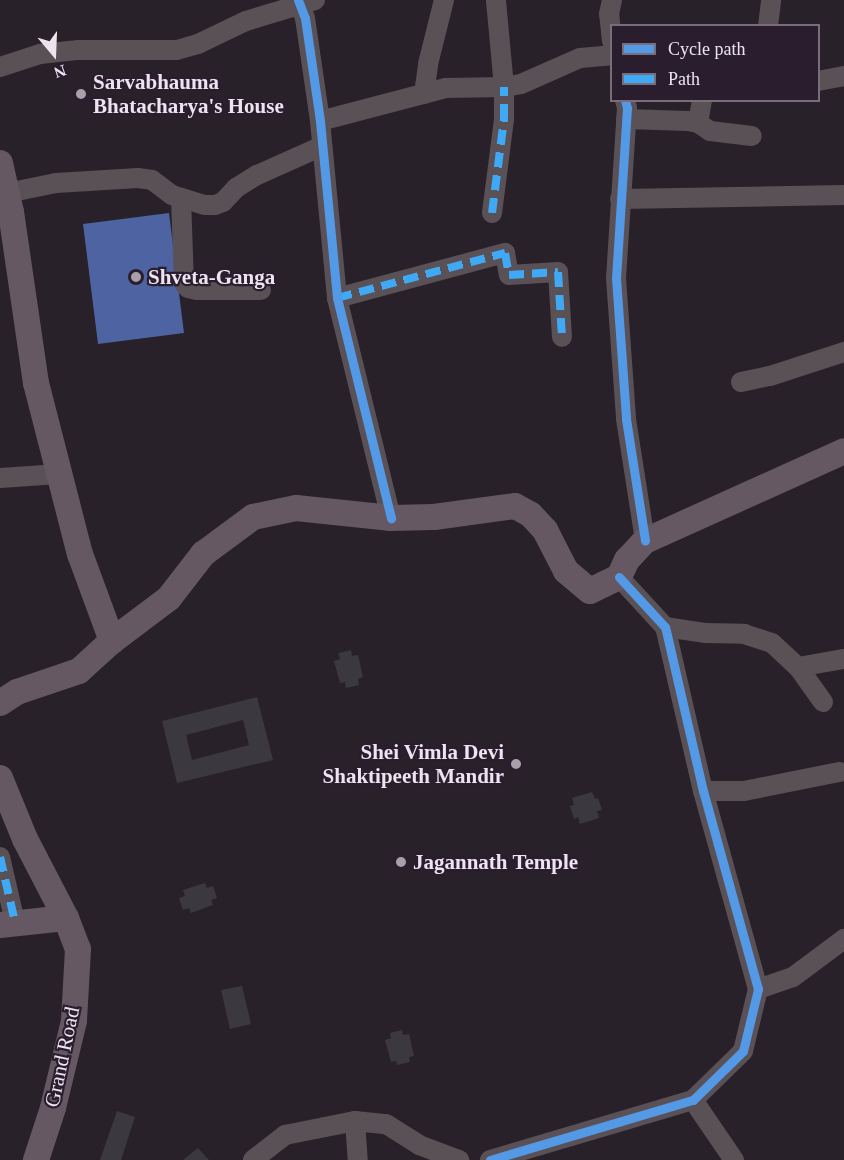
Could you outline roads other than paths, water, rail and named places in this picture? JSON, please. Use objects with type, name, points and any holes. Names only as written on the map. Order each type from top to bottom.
[{"type":"main road","points":[[0,163],[7,193],[36,383],[80,554],[112,641]]},
{"type":"main road","points":[[0,703],[17,692],[79,671],[112,641],[169,598],[203,554],[253,518],[296,508],[391,518],[434,517],[515,506],[531,515],[545,530],[566,571],[590,591],[619,577],[627,560],[645,541],[844,451]]},
{"type":"main road","name":"Grand Road","points":[[0,778],[24,839],[66,918],[78,949],[74,1022],[36,1160]]},
{"type":"main road","points":[[7,923],[66,918]]},
{"type":"street","points":[[424,94],[428,64],[444,0]]},
{"type":"street","points":[[492,213],[504,119],[504,87],[496,0]]},
{"type":"street","points":[[610,24],[609,14],[612,0]]},
{"type":"street","points":[[768,24],[771,0]]},
{"type":"street","points":[[0,67],[40,54],[79,50],[177,50],[198,44],[246,21],[304,2],[320,122],[337,298],[391,518]]},
{"type":"street","points":[[320,122],[446,88],[504,87],[521,84],[580,58],[610,55]]},
{"type":"street","points":[[820,81],[844,76]]},
{"type":"street","points":[[698,123],[702,102]]},
{"type":"street","points":[[645,541],[625,407],[616,278],[626,110],[698,123],[710,131],[752,136]]},
{"type":"street","points":[[7,193],[57,183],[138,177],[152,180],[172,195],[205,205],[223,202],[236,188],[257,175],[322,146]]},
{"type":"street","points":[[620,199],[844,195]]},
{"type":"street","points":[[181,198],[181,273],[188,288],[261,290]]},
{"type":"street","points":[[337,298],[505,253],[509,275],[558,272],[562,337]]},
{"type":"street","points":[[741,382],[770,376],[844,352]]},
{"type":"street","points":[[0,478],[59,474]]},
{"type":"street","points":[[490,1160],[693,1100],[743,1052],[758,989],[703,790],[665,627],[619,577]]},
{"type":"street","points":[[665,627],[744,634],[772,643],[798,667],[823,702]]},
{"type":"street","points":[[798,667],[844,659]]},
{"type":"street","points":[[703,790],[744,790],[840,772]]},
{"type":"street","points":[[0,857],[7,923]]},
{"type":"street","points":[[758,989],[793,977],[844,939]]},
{"type":"street","points":[[693,1100],[734,1160]]},
{"type":"street","points":[[253,1160],[285,1135],[355,1122],[386,1124],[419,1145],[459,1160]]},
{"type":"street","points":[[355,1122],[358,1160]]},
{"type":"water","points":[[169,213],[184,333],[98,344],[83,224]]},
{"type":"place","name":"Sarvabhauma Bhatacharya's House","points":[[81,94]]},
{"type":"place","name":"Shveta-Ganga","points":[[136,277]]},
{"type":"place","name":"Shei Vimla Devi Shaktipeeth Mandir","points":[[516,764]]},
{"type":"place","name":"Jagannath Temple","points":[[401,862]]}]
